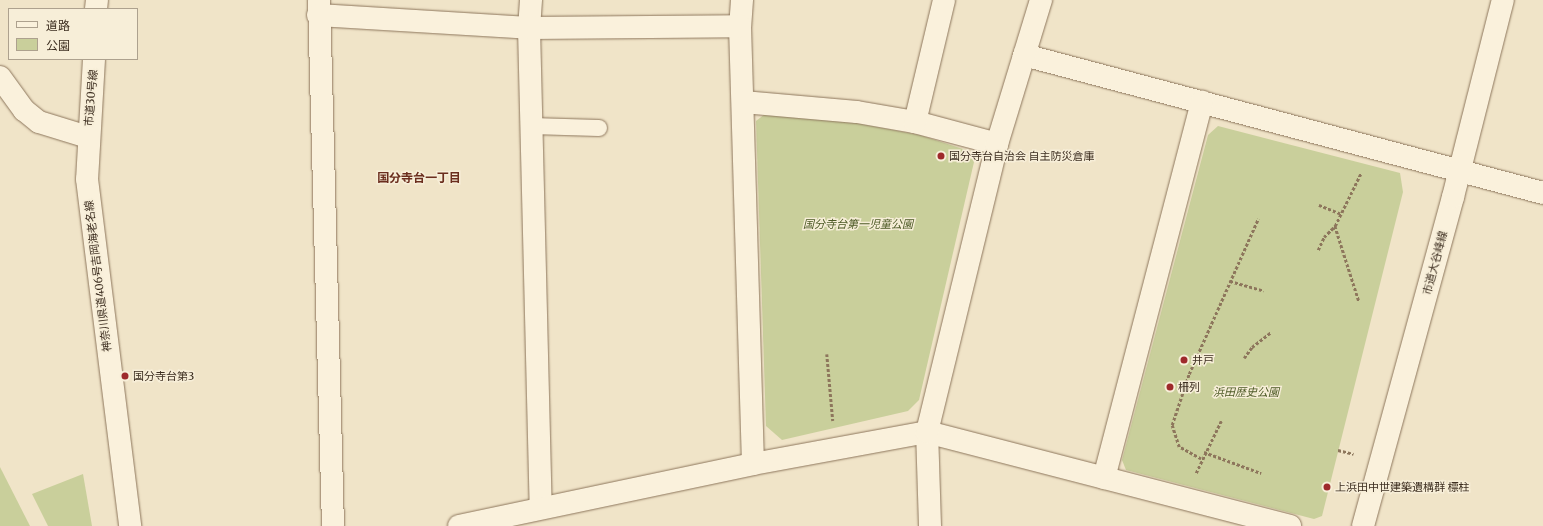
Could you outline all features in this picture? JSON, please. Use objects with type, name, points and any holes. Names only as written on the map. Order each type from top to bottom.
[{"type":"street","points":[[532,0],[529,28],[541,507]]},
{"type":"street","points":[[742,0],[740,26],[753,464]]},
{"type":"street","points":[[916,122],[944,0]]},
{"type":"street","points":[[930,526],[927,432],[997,144],[1041,0]]},
{"type":"street","name":"市道大谷峰線","points":[[1363,526],[1460,170],[1504,0]]},
{"type":"street","points":[[333,526],[318,7],[529,28],[740,26]]},
{"type":"street","points":[[1024,55],[1543,192]]},
{"type":"street","name":"市道30号線","points":[[88,137],[94,60]]},
{"type":"street","points":[[0,76],[24,110],[39,122],[88,137]]},
{"type":"street","points":[[743,102],[857,112],[916,122],[997,144]]},
{"type":"street","points":[[1104,478],[1202,102]]},
{"type":"street","name":"神奈川県道406号吉岡海老名線","points":[[88,137],[90,214],[130,526]]},
{"type":"street","points":[[459,526],[518,520],[541,507],[753,464],[927,432],[1290,526]]},
{"type":"lane","points":[[531,126],[599,128]]},
{"type":"path","points":[[1318,250],[1324,236],[1335,226],[1366,164],[1370,146]]},
{"type":"path","points":[[1319,205],[1341,214]]},
{"type":"path","points":[[1201,459],[1179,447],[1172,425],[1189,374],[1258,219]]},
{"type":"path","points":[[1335,226],[1359,301]]},
{"type":"path","points":[[1230,281],[1264,291]]},
{"type":"path","points":[[1244,358],[1252,347],[1271,332]]},
{"type":"path","points":[[827,354],[832,416]]},
{"type":"path","points":[[1186,500],[1204,452],[1221,420]]},
{"type":"path","points":[[1338,450],[1354,454]]},
{"type":"path","points":[[1204,452],[1261,473]]},
{"type":"green space","name":"国分寺台第一児童公園","points":[[765,114],[856,123],[920,135],[966,150],[974,162],[919,400],[908,411],[782,440],[766,426],[756,121]]},
{"type":"green space","name":"浜田歴史公園","points":[[1218,126],[1400,173],[1403,192],[1322,516],[1314,519],[1126,470],[1122,460],[1208,135]]},
{"type":"green space","points":[[0,467],[30,526],[0,526]]},
{"type":"green space","points":[[83,474],[92,526],[48,526],[32,494]]},
{"type":"place","name":"国分寺台自治会 自主防災倉庫","points":[[941,156]]},
{"type":"place","name":"井戸","points":[[1184,360]]},
{"type":"place","name":"国分寺台第3","points":[[125,376]]},
{"type":"place","name":"柵列","points":[[1170,387]]},
{"type":"place","name":"上浜田中世建築遺構群 標柱","points":[[1327,487]]},
{"type":"district","name":"国分寺台一丁目","points":[[419,178]]}]
